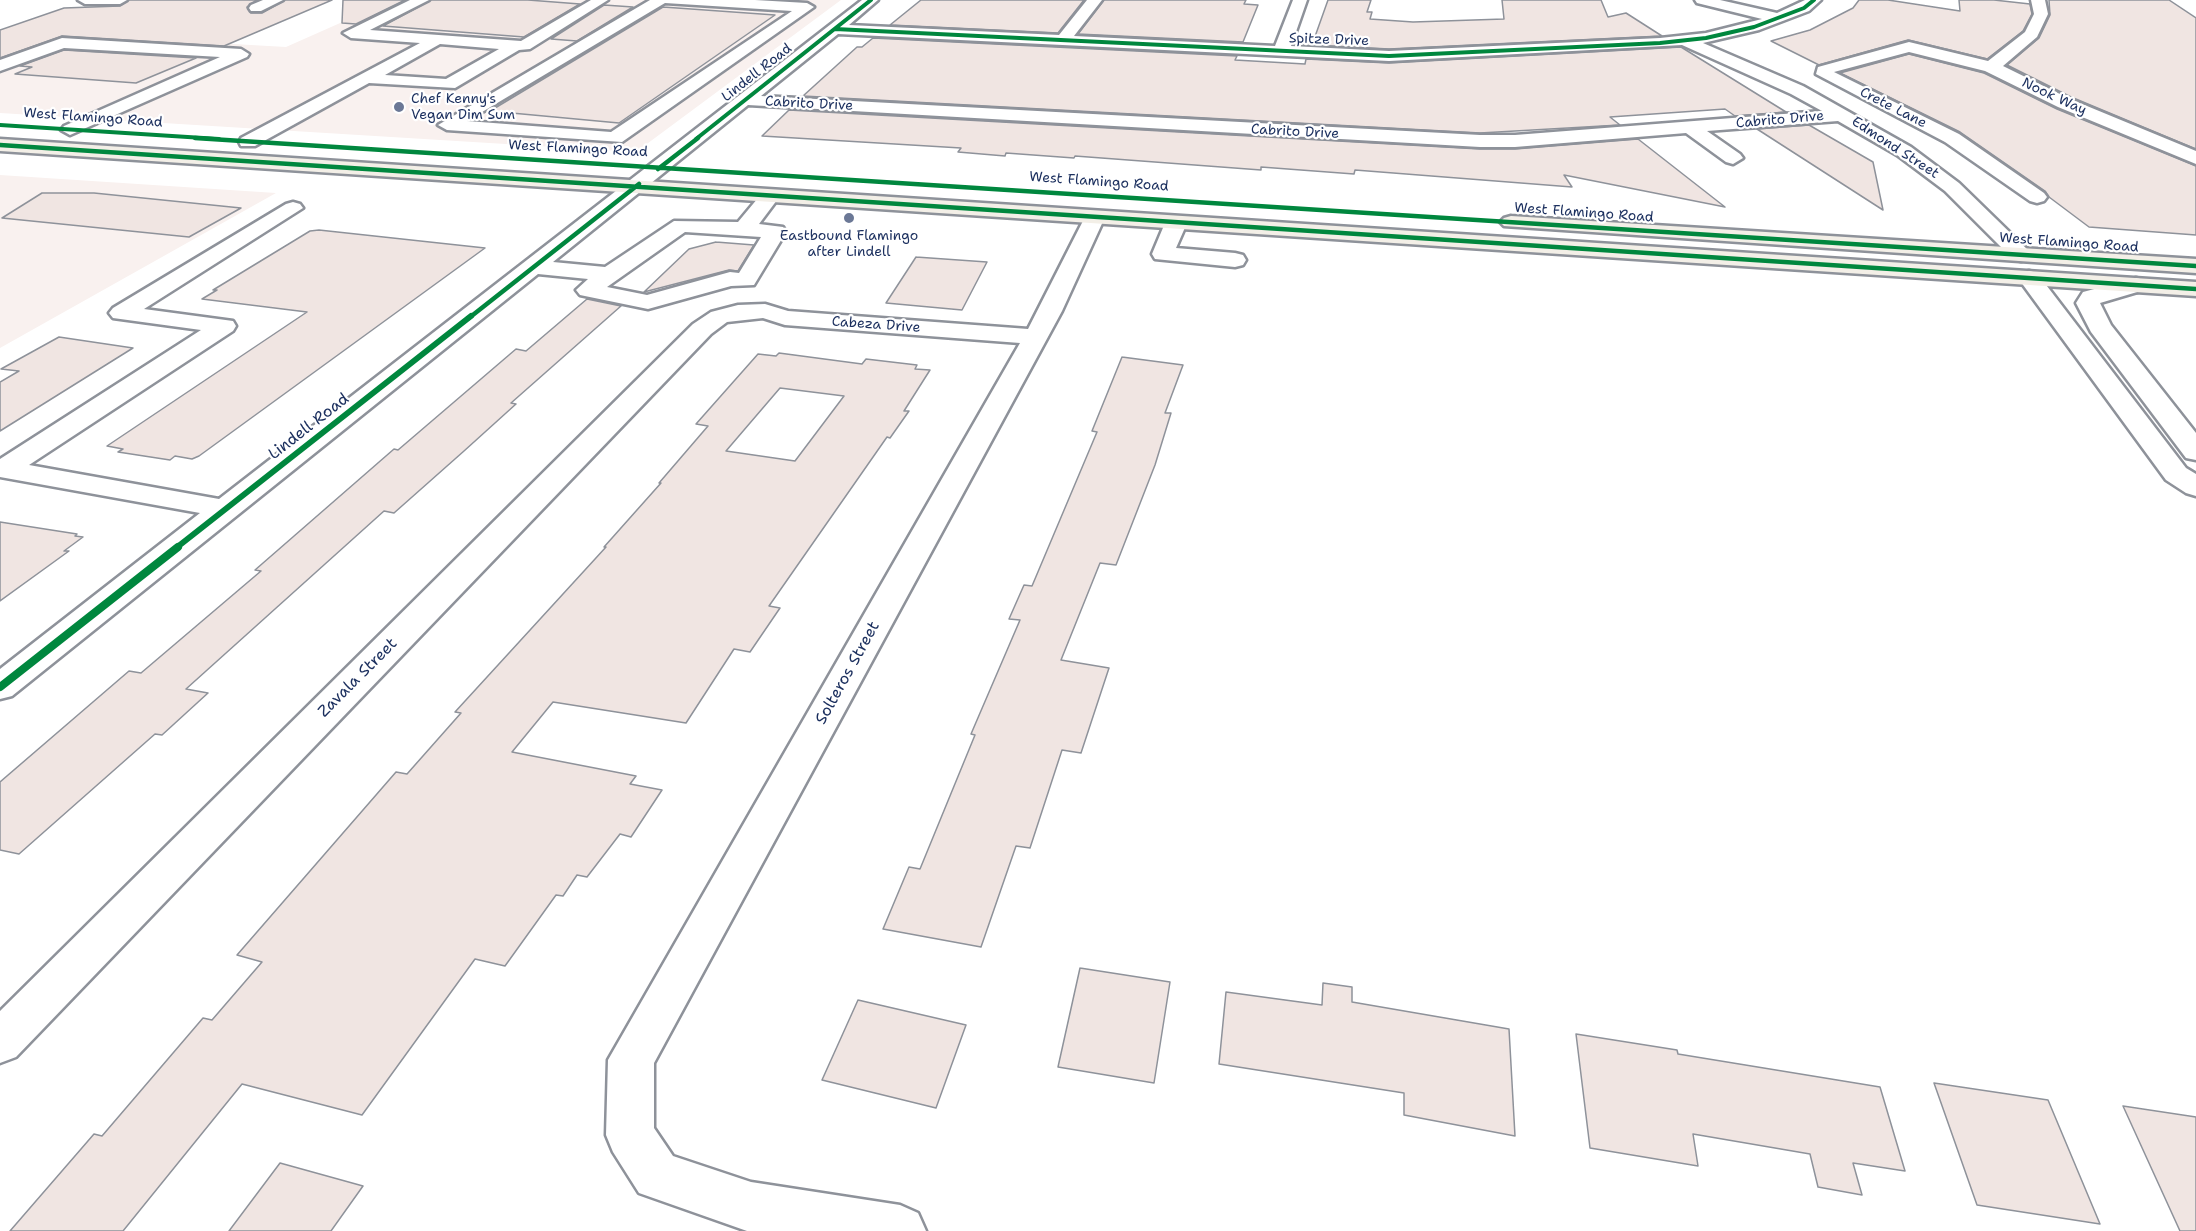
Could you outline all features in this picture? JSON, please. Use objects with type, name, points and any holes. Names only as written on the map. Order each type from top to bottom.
[{"type":"main road","name":"West Flamingo Road","points":[[0,125],[660,167],[1097,206],[1176,222],[2196,289]]},
{"type":"main road","points":[[0,136],[42,138],[70,129]]},
{"type":"main road","points":[[55,149],[85,143],[171,146],[248,142]]},
{"type":"main road","name":"West Flamingo Road","points":[[0,145],[958,208],[1274,207],[2196,266]]},
{"type":"main road","points":[[1786,263],[1859,256],[2016,265],[2026,262],[2021,254]]},
{"type":"main road","points":[[2029,278],[2047,267],[2086,270],[2167,264]]},
{"type":"street","points":[[85,0],[120,0]]},
{"type":"street","points":[[256,8],[276,0]]},
{"type":"street","points":[[422,0],[351,33],[524,46],[602,0]]},
{"type":"street","points":[[660,0],[447,124],[615,138],[807,7],[670,0]]},
{"type":"street","name":"Lindell Road","points":[[4,680],[226,509],[871,0]]},
{"type":"street","points":[[1063,40],[1095,0]]},
{"type":"street","points":[[1281,51],[1300,0]]},
{"type":"street","points":[[1702,0],[1778,18]]},
{"type":"street","name":"Spitze Drive","points":[[835,29],[1389,56],[1685,41],[1754,27],[1804,8],[1814,0]]},
{"type":"street","points":[[1991,67],[2015,50],[2032,34],[2041,14],[2038,0]]},
{"type":"street","points":[[248,142],[435,41]]},
{"type":"street","name":"Edmond Street","points":[[1685,41],[1797,90],[1904,151],[1952,187],[2021,254]]},
{"type":"street","points":[[0,66],[62,44],[241,54],[70,129]]},
{"type":"street","points":[[363,78],[449,84],[515,46]]},
{"type":"street","name":"Nook Way","points":[[1909,47],[1991,67],[2064,103],[2196,158]]},
{"type":"street","name":"Crete Lane","points":[[1909,47],[1824,70],[1824,74],[1952,138],[2037,197]]},
{"type":"street","points":[[725,65],[783,70]]},
{"type":"street","name":"Cabrito Drive","points":[[745,100],[1480,141],[1844,115]]},
{"type":"street","points":[[1689,127],[1733,158]]},
{"type":"street","points":[[744,229],[771,196]]},
{"type":"street","name":"Solteros Street","points":[[900,1231],[751,1207],[657,1174],[630,1135],[631,1060],[1035,337],[1097,206]]},
{"type":"street","points":[[226,509],[4,469],[224,326],[121,313],[293,208]]},
{"type":"street","points":[[1176,222],[1163,254],[1235,260]]},
{"type":"street","points":[[681,225],[775,232],[746,280],[730,279],[648,302],[588,290],[609,274],[681,225]]},
{"type":"street","points":[[533,267],[609,274]]},
{"type":"street","points":[[2029,278],[2176,474],[2196,487]]},
{"type":"street","points":[[2136,285],[2112,289],[2091,297],[2088,303],[2091,312],[2196,452]]},
{"type":"street","name":"Cabeza Drive","points":[[719,317],[738,312],[765,311],[785,318],[1035,337]]},
{"type":"street","name":"Zavala Street","points":[[0,1042],[686,345],[719,317]]},
{"type":"shaded area","points":[[392,0],[841,0],[636,152],[0,113],[0,55],[59,34],[286,47]]},
{"type":"shaded area","points":[[0,175],[276,193],[0,348]]},
{"type":"building","points":[[129,0],[257,0],[247,7],[251,13],[262,13],[285,0],[332,0],[224,46],[62,36],[0,58],[0,30],[64,8],[120,6]]},
{"type":"building","points":[[343,0],[405,0],[356,24],[342,23]]},
{"type":"building","points":[[431,0],[528,0],[580,4],[524,37],[383,26]]},
{"type":"building","points":[[921,0],[1084,0],[1058,33],[890,25]]},
{"type":"building","points":[[1104,0],[1246,0],[1244,4],[1258,5],[1243,42],[1078,34]]},
{"type":"building","points":[[1328,0],[1371,0],[1367,12],[1372,12],[1370,19],[1413,22],[1504,19],[1502,0],[1601,0],[1608,17],[1626,13],[1662,36],[1389,49],[1312,45]]},
{"type":"building","points":[[1859,0],[1888,0],[1960,11],[1959,0],[1994,0],[2030,4],[2032,14],[2023,31],[1987,59],[1908,40],[1819,65],[1771,41],[1810,30],[1853,8]]},
{"type":"building","points":[[2049,0],[2169,0],[2196,18],[2196,149],[2071,97],[2007,65],[2039,38],[2050,15]]},
{"type":"building","points":[[604,5],[633,7],[577,41],[551,39]]},
{"type":"building","points":[[663,7],[775,15],[619,123],[490,111]]},
{"type":"building","points":[[873,38],[1237,56],[1235,60],[1305,64],[1306,59],[1389,63],[1681,47],[1786,112],[1735,116],[1725,109],[1610,117],[1620,125],[1480,133],[803,96],[857,47],[862,47]]},
{"type":"building","points":[[64,50],[196,58],[136,83],[15,74],[32,67],[20,66]]},
{"type":"building","points":[[1909,54],[1984,73],[2057,109],[2196,166],[2196,235],[2089,227],[2049,197],[2045,191],[1960,132],[1840,73]]},
{"type":"building","points":[[789,110],[1480,149],[1515,149],[1638,139],[1725,207],[1564,175],[1572,187],[1355,170],[1354,174],[1261,167],[1261,170],[1075,156],[1074,158],[1006,153],[1005,156],[958,152],[961,148],[762,136]]},
{"type":"building","points":[[1809,125],[1873,162],[1883,210],[1757,129]]},
{"type":"building","points":[[42,193],[94,193],[241,208],[189,237],[2,218]]},
{"type":"building","points":[[319,230],[485,248],[199,456],[192,459],[175,456],[170,460],[118,452],[123,449],[107,446],[307,312],[202,299],[310,231]]},
{"type":"building","points":[[716,242],[754,245],[738,271],[729,270],[644,292],[689,249]]},
{"type":"building","points":[[916,257],[987,262],[962,310],[886,303]]},
{"type":"building","points":[[587,299],[621,306],[511,403],[516,404],[394,513],[384,511],[186,689],[208,693],[162,735],[155,734],[19,854],[0,850],[0,782],[129,671],[141,673],[261,571],[255,570],[394,449],[398,450],[516,349],[526,351]]},
{"type":"building","points":[[59,337],[133,348],[0,431],[0,382],[19,371],[1,369]]},
{"type":"building","points":[[779,353],[862,364],[866,359],[917,365],[915,369],[930,370],[904,411],[909,411],[890,438],[887,437],[769,606],[780,608],[750,652],[734,649],[686,723],[553,702],[512,752],[636,776],[630,784],[662,790],[631,837],[620,834],[587,877],[577,875],[563,896],[556,895],[505,966],[475,959],[362,1115],[242,1084],[123,1231],[10,1231],[94,1134],[102,1136],[203,1018],[212,1020],[262,962],[237,955],[396,772],[407,774],[461,713],[455,712],[606,547],[604,547],[708,426],[696,424],[758,354],[776,356]],"holes":[[[780,388],[844,396],[795,461],[726,451]]]},
{"type":"building","points":[[1122,357],[1183,365],[1165,413],[1171,413],[1155,465],[1116,565],[1100,563],[1061,660],[1109,668],[1081,753],[1062,750],[1030,848],[1016,846],[981,947],[883,929],[909,867],[920,869],[975,735],[971,734],[1020,620],[1009,619],[1024,585],[1032,586],[1097,432],[1092,431]]},
{"type":"building","points":[[0,522],[77,534],[75,536],[83,537],[64,551],[69,551],[0,601]]},
{"type":"building","points":[[1080,968],[1170,982],[1154,1083],[1058,1067]]},
{"type":"building","points":[[1323,983],[1352,987],[1352,1002],[1509,1029],[1515,1136],[1404,1115],[1404,1093],[1219,1064],[1226,992],[1322,1005]]},
{"type":"building","points":[[858,1000],[966,1025],[936,1108],[822,1080]]},
{"type":"building","points":[[1576,1034],[1677,1050],[1678,1054],[1880,1087],[1905,1171],[1853,1163],[1862,1195],[1818,1187],[1810,1154],[1693,1134],[1698,1166],[1590,1148]]},
{"type":"building","points":[[1934,1083],[2048,1100],[2100,1224],[1977,1205]]},
{"type":"building","points":[[2123,1106],[2196,1117],[2196,1231],[2180,1231]]},
{"type":"building","points":[[280,1163],[363,1186],[331,1231],[229,1231]]},
{"type":"cycle path","points":[[658,169],[871,0]]},
{"type":"cycle path","points":[[835,29],[1389,56],[1660,43],[1706,38],[1754,27],[1804,8],[1814,0]]},
{"type":"cycle path","points":[[0,125],[2196,266]]},
{"type":"cycle path","points":[[0,145],[2196,289]]},
{"type":"cycle path","points":[[0,687],[639,184]]},
{"type":"place","name":"Chef Kenny's Vegan Dim Sum","points":[[399,107]]},
{"type":"place","name":"Eastbound Flamingo after Lindell","points":[[849,218]]}]
